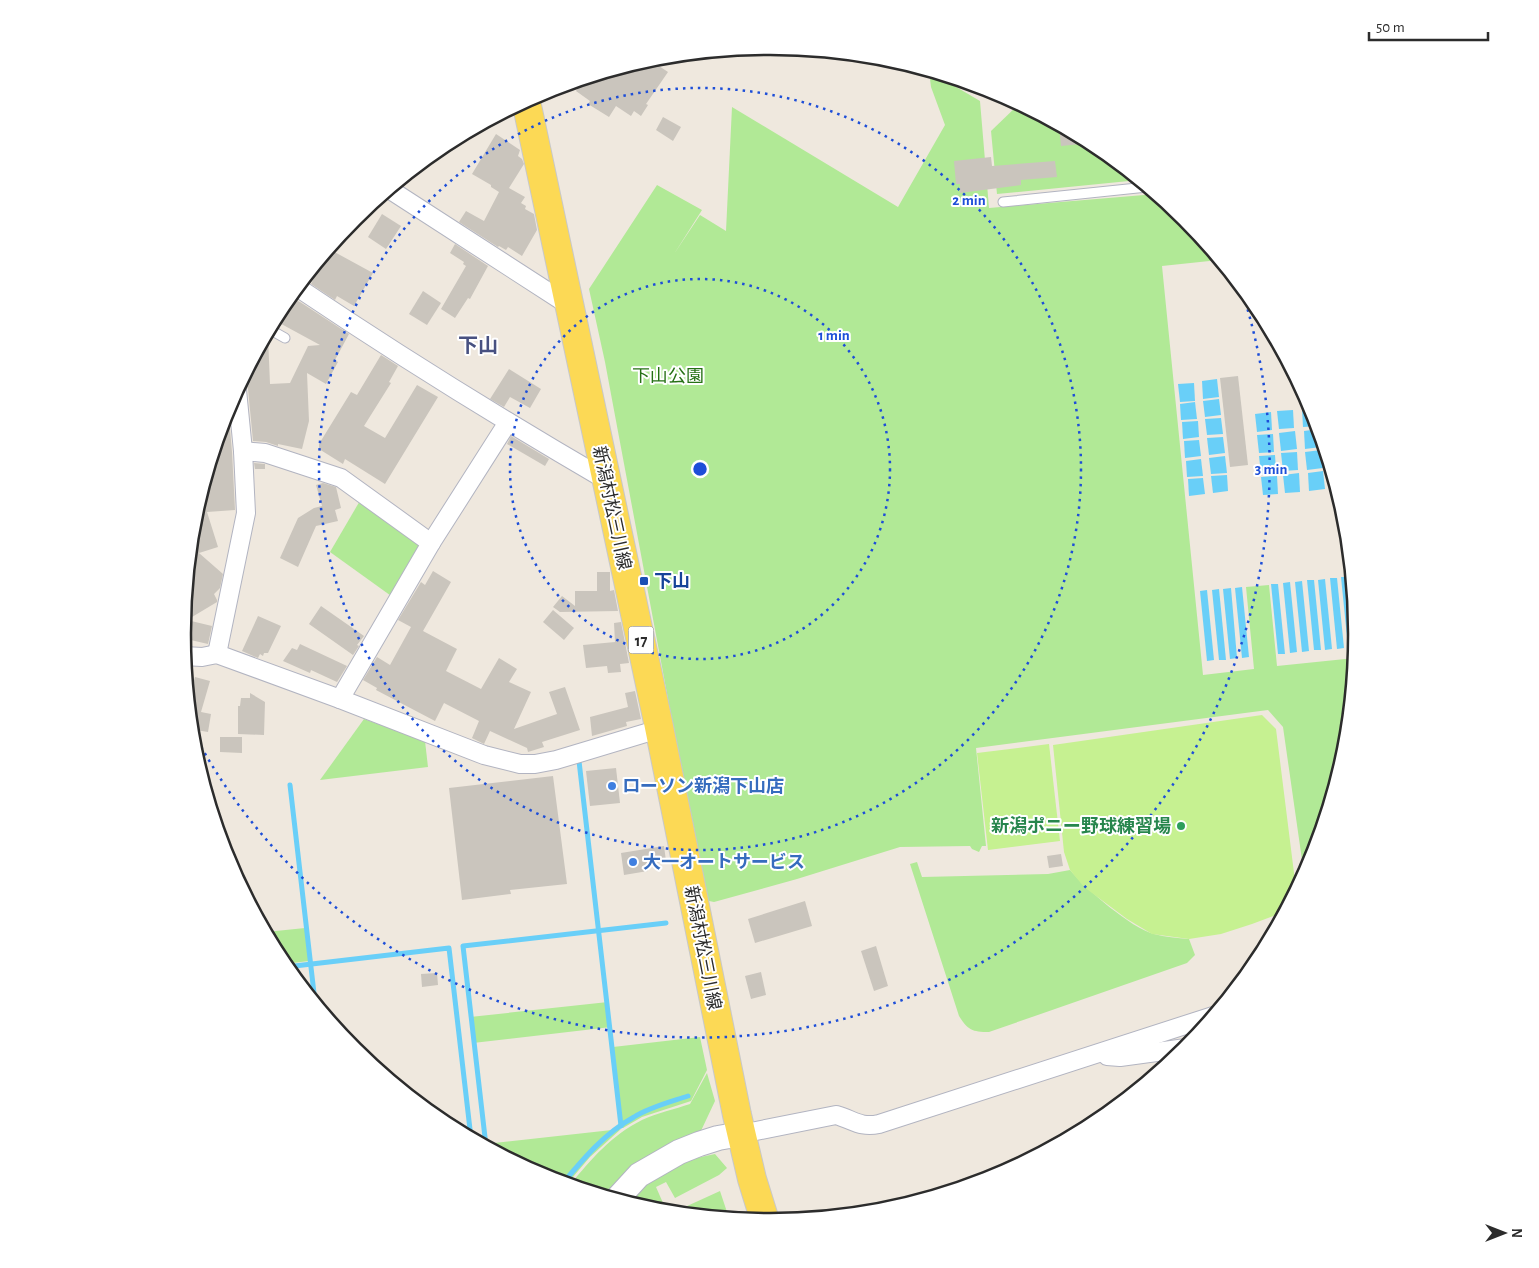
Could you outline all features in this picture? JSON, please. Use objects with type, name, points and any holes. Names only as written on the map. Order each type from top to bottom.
[{"type":"main road","name":"新潟村松三川線","points":[[528,108],[660,729],[741,1134],[762,1213]]},
{"type":"street","points":[[395,193],[570,306]]},
{"type":"street","points":[[303,291],[508,422],[606,480]]},
{"type":"street","points":[[217,654],[246,513],[238,404]]},
{"type":"street","points":[[340,699],[431,543],[508,422]]},
{"type":"street","points":[[243,451],[265,453],[341,478],[431,543]]},
{"type":"street","points":[[191,656],[202,657],[217,654],[484,755],[520,764],[535,764],[556,760],[660,729]]},
{"type":"street","points":[[622,1193],[639,1175],[679,1152],[705,1142],[836,1115],[848,1118],[861,1126],[879,1124],[1201,1020]]},
{"type":"street","points":[[1092,1055],[1120,1057],[1171,1050]]},
{"type":"lane","points":[[1003,202],[1138,188]]},
{"type":"lane","points":[[275,332],[285,338]]},
{"type":"green space","name":"下山公園","points":[[930,78],[953,85],[980,101],[989,208],[1146,195],[1179,225],[1212,261],[1162,266],[1203,675],[1254,669],[1246,587],[1269,585],[1277,666],[1347,659],[1344,710],[1329,784],[1318,820],[1302,860],[1283,727],[1268,710],[976,748],[986,846],[982,846],[979,852],[970,846],[900,847],[714,902],[709,901],[705,897],[605,362],[589,289],[657,185],[702,210],[674,254],[700,215],[726,231],[732,107],[898,207],[945,125],[931,87]]},
{"type":"green space","points":[[1014,109],[1059,133],[1091,153],[1129,181],[997,194],[991,131]]},
{"type":"green space","points":[[361,499],[426,544],[394,598],[330,552]]},
{"type":"green space","points":[[1262,715],[1276,729],[1295,877],[1276,915],[1221,934],[1189,939],[1152,934],[1127,919],[1084,887],[1070,870],[1064,852],[1053,745]]},
{"type":"green space","points":[[364,719],[425,741],[428,767],[320,780]]},
{"type":"green space","points":[[1049,744],[1060,841],[988,850],[977,753]]},
{"type":"green space","points":[[917,862],[922,877],[1048,874],[1070,870],[1098,897],[1133,924],[1154,934],[1189,939],[1195,955],[1187,963],[989,1032],[974,1031],[959,1016],[910,864]]},
{"type":"green space","points":[[305,928],[309,961],[293,963],[273,931]]},
{"type":"green space","points":[[608,1002],[611,1027],[473,1043],[470,1017]]},
{"type":"green space","points":[[700,1037],[707,1070],[691,1101],[642,1117],[623,1128],[613,1047]]},
{"type":"green space","points":[[707,1073],[715,1101],[699,1135],[614,1191],[575,1179],[594,1157],[631,1126],[660,1113],[690,1104]]},
{"type":"green space","points":[[621,1129],[590,1157],[572,1178],[548,1169],[495,1143]]},
{"type":"green space","points":[[715,1154],[727,1168],[719,1175],[675,1198],[666,1182],[656,1187],[663,1203],[633,1196],[651,1179],[687,1160]]},
{"type":"green space","points":[[720,1191],[727,1211],[694,1208],[686,1207]]},
{"type":"water","points":[[1217,379],[1219,397],[1203,399],[1202,381]]},
{"type":"water","points":[[1194,383],[1195,401],[1180,402],[1178,384]]},
{"type":"water","points":[[1219,399],[1221,415],[1205,417],[1203,401]]},
{"type":"water","points":[[1195,402],[1197,419],[1181,420],[1180,404]]},
{"type":"water","points":[[1302,409],[1304,412],[1310,427],[1303,427]]},
{"type":"water","points":[[1293,410],[1294,428],[1279,429],[1277,411]]},
{"type":"water","points":[[1271,412],[1272,430],[1257,432],[1255,414]]},
{"type":"water","points":[[1221,418],[1223,434],[1207,435],[1205,419]]},
{"type":"water","points":[[1198,421],[1199,437],[1183,439],[1182,422]]},
{"type":"water","points":[[1311,430],[1318,447],[1305,449],[1304,431]]},
{"type":"water","points":[[1295,431],[1297,449],[1281,451],[1279,433]]},
{"type":"water","points":[[1273,434],[1274,452],[1259,453],[1257,435]]},
{"type":"water","points":[[1223,437],[1225,453],[1209,455],[1207,438]]},
{"type":"water","points":[[1199,440],[1201,456],[1185,458],[1184,441]]},
{"type":"water","points":[[1319,450],[1323,468],[1307,470],[1305,452]]},
{"type":"water","points":[[1297,452],[1298,470],[1283,471],[1281,453]]},
{"type":"water","points":[[1275,455],[1276,472],[1261,474],[1259,456]]},
{"type":"water","points":[[1225,456],[1227,473],[1211,474],[1209,458]]},
{"type":"water","points":[[1201,459],[1203,476],[1187,477],[1186,461]]},
{"type":"water","points":[[1323,471],[1325,489],[1309,491],[1308,473]]},
{"type":"water","points":[[1299,473],[1300,492],[1285,493],[1283,475]]},
{"type":"water","points":[[1227,475],[1228,491],[1213,493],[1211,476]]},
{"type":"water","points":[[1277,476],[1278,494],[1263,495],[1261,477]]},
{"type":"water","points":[[1203,478],[1205,494],[1189,496],[1188,479]]},
{"type":"water","points":[[1341,577],[1346,577],[1348,644]]},
{"type":"water","points":[[1330,578],[1337,578],[1344,648],[1337,649]]},
{"type":"water","points":[[1325,579],[1332,649],[1325,650],[1318,580]]},
{"type":"water","points":[[1307,580],[1314,580],[1321,650],[1314,650]]},
{"type":"water","points":[[1302,581],[1309,651],[1302,652],[1295,582]]},
{"type":"water","points":[[1290,582],[1297,652],[1290,653],[1283,583]]},
{"type":"water","points":[[1271,584],[1278,584],[1285,654],[1278,654]]},
{"type":"water","points":[[1242,587],[1249,657],[1242,658],[1235,588]]},
{"type":"water","points":[[1231,588],[1237,658],[1230,659],[1223,589]]},
{"type":"water","points":[[1219,589],[1226,660],[1219,660],[1212,590]]},
{"type":"water","points":[[1207,590],[1214,660],[1207,661],[1200,591]]},
{"type":"building","points":[[657,66],[668,72],[646,104],[648,105],[641,116],[634,111],[631,116],[616,106],[609,117],[588,104],[590,101],[576,91],[583,86]]},
{"type":"building","points":[[663,117],[681,127],[673,141],[656,130]]},
{"type":"building","points":[[1060,133],[1077,144],[1061,146]]},
{"type":"building","points":[[496,134],[520,150],[518,156],[524,164],[509,188],[525,197],[521,203],[526,206],[525,209],[534,214],[537,230],[522,256],[508,247],[506,250],[498,247],[459,222],[466,211],[484,221],[499,192],[472,174]]},
{"type":"building","points":[[991,157],[992,166],[1055,161],[1057,177],[1021,180],[1021,185],[960,193],[960,184],[956,184],[954,161]]},
{"type":"building","points":[[382,214],[401,226],[386,249],[368,237]]},
{"type":"building","points":[[455,244],[488,266],[470,299],[468,298],[455,318],[441,309],[466,266],[463,264],[464,262],[450,253]]},
{"type":"building","points":[[334,252],[373,273],[354,306],[337,296],[335,300],[311,284]]},
{"type":"building","points":[[423,291],[441,303],[427,325],[409,314]]},
{"type":"building","points":[[296,300],[349,334],[335,360],[338,362],[326,384],[307,373],[309,421],[302,449],[253,441],[246,386],[268,344],[270,384],[290,383],[308,346],[320,345],[281,324]]},
{"type":"building","points":[[381,355],[398,366],[389,382],[391,383],[364,426],[385,438],[417,385],[438,397],[385,484],[345,459],[343,464],[319,449],[319,444],[351,392],[357,395]]},
{"type":"building","points":[[509,369],[541,389],[530,408],[510,397],[504,407],[490,399]]},
{"type":"building","points":[[1238,376],[1248,465],[1230,467],[1220,378]]},
{"type":"building","points":[[230,426],[235,510],[207,512],[218,547],[199,553],[223,574],[220,588],[214,594],[217,602],[191,618],[194,566],[196,565],[195,558],[210,484]]},
{"type":"building","points":[[511,436],[549,459],[545,466],[507,444]]},
{"type":"building","points":[[254,463],[265,464],[265,469],[255,469]]},
{"type":"building","points":[[323,483],[336,487],[341,508],[335,510],[338,521],[316,526],[298,567],[280,558],[298,518],[314,508],[322,506],[316,485]]},
{"type":"building","points":[[433,571],[451,582],[423,631],[457,649],[446,671],[481,689],[499,658],[517,669],[509,682],[531,692],[514,729],[557,714],[549,692],[565,687],[580,730],[542,742],[544,747],[528,752],[527,748],[490,731],[484,744],[472,738],[479,721],[444,703],[435,721],[376,690],[377,688],[363,680],[377,657],[390,665],[411,627],[398,620],[421,582],[425,585]]},
{"type":"building","points":[[597,572],[610,572],[610,591],[614,590],[618,611],[560,612],[553,607],[562,596],[575,606],[575,591],[597,591]]},
{"type":"building","points":[[321,606],[364,636],[357,645],[359,646],[353,655],[309,624]]},
{"type":"building","points":[[553,610],[574,628],[564,640],[543,622]]},
{"type":"building","points":[[258,616],[281,626],[268,653],[264,653],[263,656],[260,654],[258,658],[242,651]]},
{"type":"building","points":[[191,621],[212,626],[208,644],[190,640]]},
{"type":"building","points":[[621,622],[629,663],[620,664],[621,672],[608,673],[607,666],[586,668],[583,645],[615,642],[614,623]]},
{"type":"building","points":[[300,644],[347,666],[337,682],[311,670],[310,673],[283,661],[292,648],[297,650]]},
{"type":"building","points":[[195,677],[210,681],[201,712],[211,714],[208,732],[199,730],[193,684]]},
{"type":"building","points":[[635,691],[641,719],[626,722],[627,726],[592,736],[590,717],[628,707],[625,693]]},
{"type":"building","points":[[250,693],[265,702],[264,735],[238,734],[238,706],[240,706],[241,698],[250,698]]},
{"type":"building","points":[[220,737],[242,737],[242,753],[220,752]]},
{"type":"building","points":[[616,768],[620,803],[590,806],[586,771]]},
{"type":"building","points":[[553,776],[567,884],[510,890],[511,894],[462,900],[449,788]]},
{"type":"building","points":[[664,846],[666,861],[647,864],[648,871],[624,875],[621,853]]},
{"type":"building","points":[[1061,854],[1063,866],[1049,868],[1047,856]]},
{"type":"building","points":[[805,901],[812,926],[755,943],[748,919]]},
{"type":"building","points":[[876,946],[888,986],[874,991],[861,951]]},
{"type":"building","points":[[761,972],[766,995],[751,999],[745,976]]},
{"type":"building","points":[[437,973],[438,985],[422,987],[421,974]]},
{"type":"waterway","points":[[579,761],[621,1126]]},
{"type":"waterway","points":[[290,785],[314,991]]},
{"type":"waterway","points":[[485,1138],[463,946],[666,923]]},
{"type":"waterway","points":[[295,966],[449,948],[470,1129]]},
{"type":"waterway","points":[[568,1177],[596,1147],[623,1123],[647,1110],[688,1096]]},
{"type":"place","name":"下山","points":[[644,581]]},
{"type":"place","name":"ローソン新潟下山店","points":[[612,786]]},
{"type":"place","name":"新潟ポニー野球練習場","points":[[1181,826]]},
{"type":"place","name":"大一オートサービス","points":[[633,862]]},
{"type":"district","name":"下山","points":[[478,345]]}]
